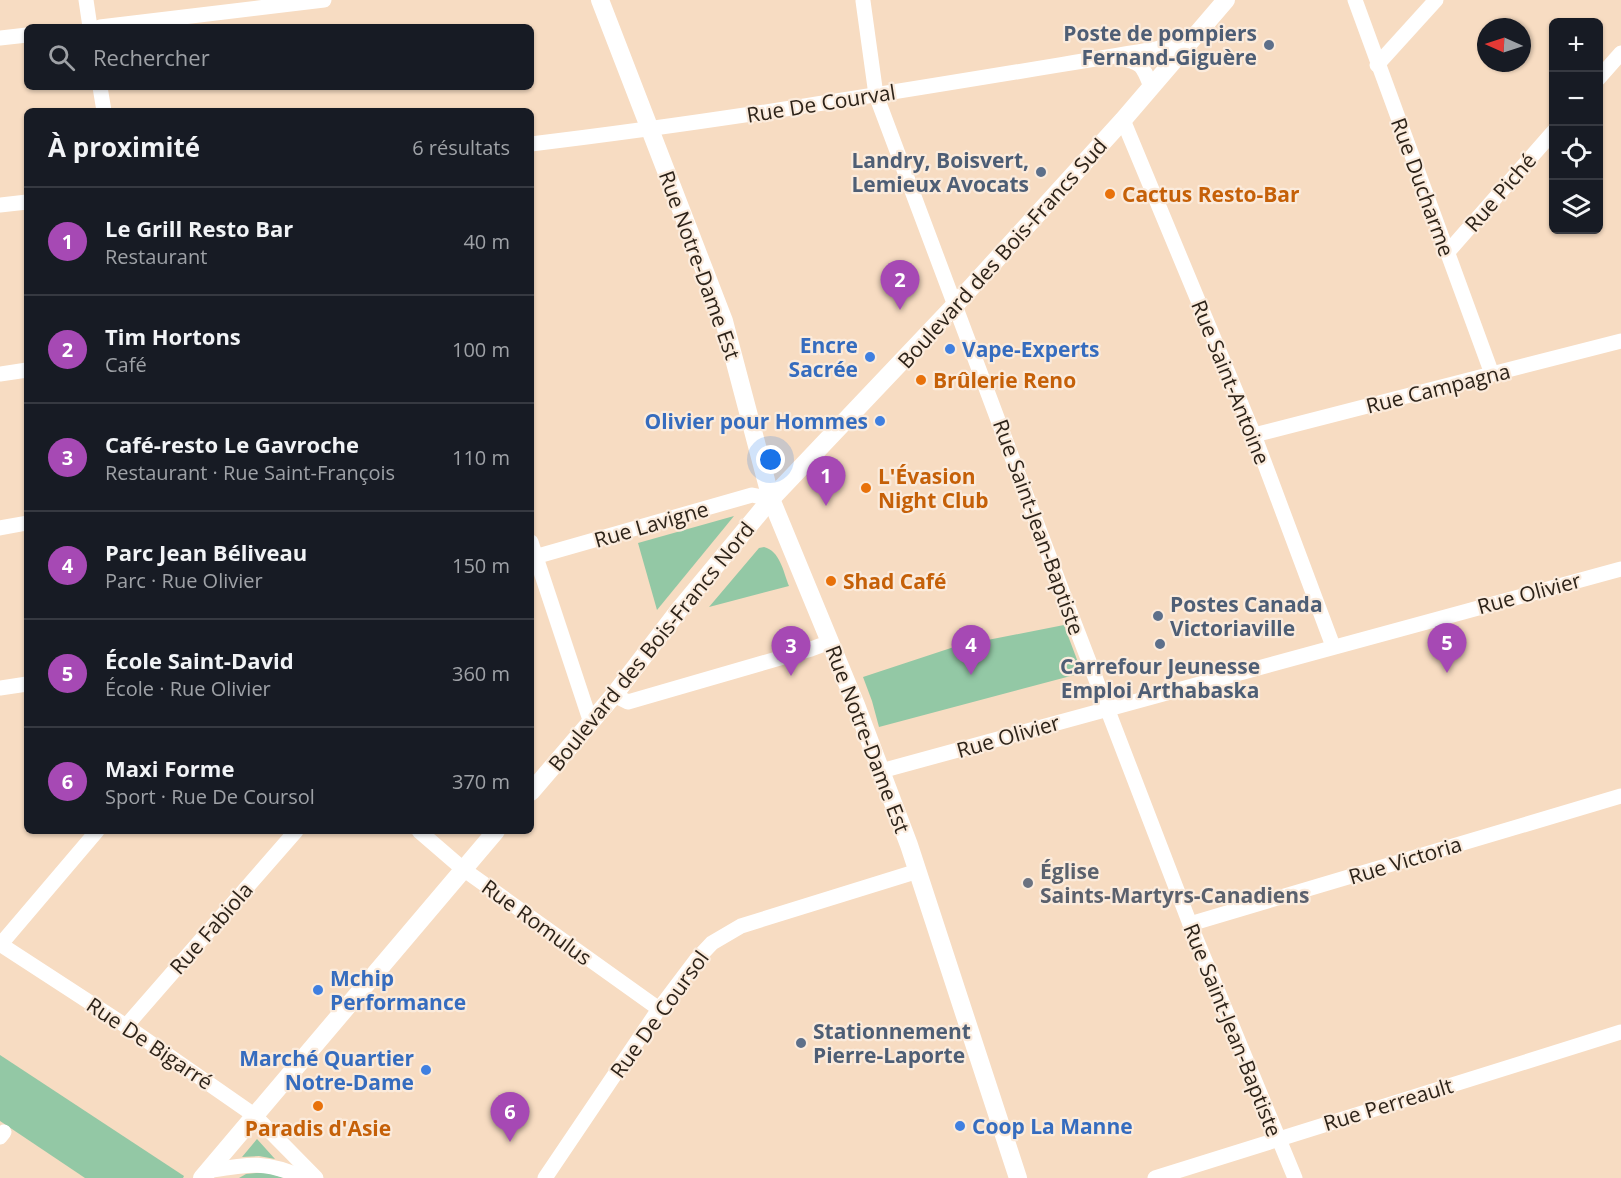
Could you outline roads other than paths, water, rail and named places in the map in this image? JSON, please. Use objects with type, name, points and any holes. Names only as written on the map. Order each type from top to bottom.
[{"type":"street","points":[[86,0],[90,24]]},
{"type":"street","points":[[125,24],[324,0]]},
{"type":"street","name":"Rue Notre-Dame Est","points":[[600,0],[724,321],[771,499],[881,771],[918,871],[1018,1178]]},
{"type":"street","name":"Boulevard des Bois-Francs Sud","points":[[771,499],[956,304],[1123,120],[1226,0]]},
{"type":"street","name":"Rue Ducharme","points":[[1355,0],[1492,374]]},
{"type":"street","points":[[1377,65],[1436,0]]},
{"type":"street","name":"Rue Saint-Jean-Baptiste","points":[[862,1],[876,94],[1070,612],[1190,924],[1295,1178]]},
{"type":"street","points":[[0,38],[24,35]]},
{"type":"street","name":"Rue De Courval","points":[[534,144],[650,130],[876,94],[1156,49],[1193,38]]},
{"type":"street","points":[[1603,74],[1621,53]]},
{"type":"street","name":"Rue De Courval","points":[[1110,56],[1134,60],[1143,67],[1151,87]]},
{"type":"street","points":[[100,90],[104,108]]},
{"type":"street","name":"Rue Saint-Antoine","points":[[1123,120],[1254,435],[1333,646]]},
{"type":"street","name":"Rue Piché","points":[[1447,253],[1549,136]]},
{"type":"street","points":[[0,205],[24,202]]},
{"type":"street","name":"Rue Campagna","points":[[1254,435],[1621,341]]},
{"type":"street","points":[[0,374],[24,370]]},
{"type":"street","name":"Rue Lavigne","points":[[534,553],[752,495],[771,499]]},
{"type":"street","name":"Boulevard des Bois-Francs Nord","points":[[534,789],[614,695],[679,610],[771,499]]},
{"type":"street","points":[[0,528],[24,524]]},
{"type":"street","points":[[534,556],[591,723]]},
{"type":"street","name":"Rue Olivier","points":[[881,771],[1621,568]]},
{"type":"street","points":[[614,695],[628,702],[811,650],[830,642]]},
{"type":"street","points":[[0,688],[24,684]]},
{"type":"street","name":"Rue Victoria","points":[[1190,924],[1621,796]]},
{"type":"street","points":[[0,944],[94,834]]},
{"type":"street","name":"Rue Fabiola","points":[[126,1026],[293,834]]},
{"type":"street","name":"Rue Romulus","points":[[422,834],[463,869],[658,1009]]},
{"type":"street","points":[[204,1175],[493,834]]},
{"type":"street","name":"Rue De Coursol","points":[[545,1178],[658,1009],[712,943],[741,926],[918,871]]},
{"type":"street","name":"Rue De Bigarré","points":[[0,944],[126,1026],[254,1115],[316,1178]]},
{"type":"street","name":"Rue Perreault","points":[[1155,1178],[1621,1032]]},
{"type":"street","points":[[204,1175],[253,1164],[279,1167],[304,1178]]},
{"type":"place","name":"Poste de pompiers Fernand-Giguère","points":[[1269,45]]},
{"type":"place","name":"Landry, Boisvert, Lemieux Avocats","points":[[1041,172]]},
{"type":"place","name":"Cactus Resto-Bar","points":[[1110,194]]},
{"type":"place","name":"Tim Hortons","points":[[900,310]]},
{"type":"place","name":"Vape-Experts","points":[[950,349]]},
{"type":"place","name":"Encre Sacrée","points":[[870,357]]},
{"type":"place","name":"Brûlerie Reno","points":[[921,380]]},
{"type":"place","name":"Olivier pour Hommes","points":[[880,421]]},
{"type":"place","name":"L'Évasion Night Club","points":[[866,488]]},
{"type":"place","name":"Le Grill Resto Bar","points":[[826,506]]},
{"type":"place","name":"Shad Café","points":[[831,581]]},
{"type":"place","name":"Postes Canada Victoriaville","points":[[1158,616]]},
{"type":"place","name":"Carrefour Jeunesse Emploi Arthabaska","points":[[1160,644]]},
{"type":"place","name":"École Saint-David","points":[[1447,673]]},
{"type":"place","name":"Parc Jean Béliveau","points":[[971,675]]},
{"type":"place","name":"Café-resto Le Gavroche","points":[[791,676]]},
{"type":"place","name":"Église Saints-Martyrs-Canadiens","points":[[1028,883]]},
{"type":"place","name":"Mchip Performance","points":[[318,990]]},
{"type":"place","name":"Stationnement Pierre-Laporte","points":[[801,1043]]},
{"type":"place","name":"Marché Quartier Notre-Dame","points":[[426,1070]]},
{"type":"place","name":"Paradis d'Asie","points":[[318,1106]]},
{"type":"place","name":"Coop La Manne","points":[[960,1126]]},
{"type":"place","name":"Maxi Forme","points":[[510,1142]]}]
